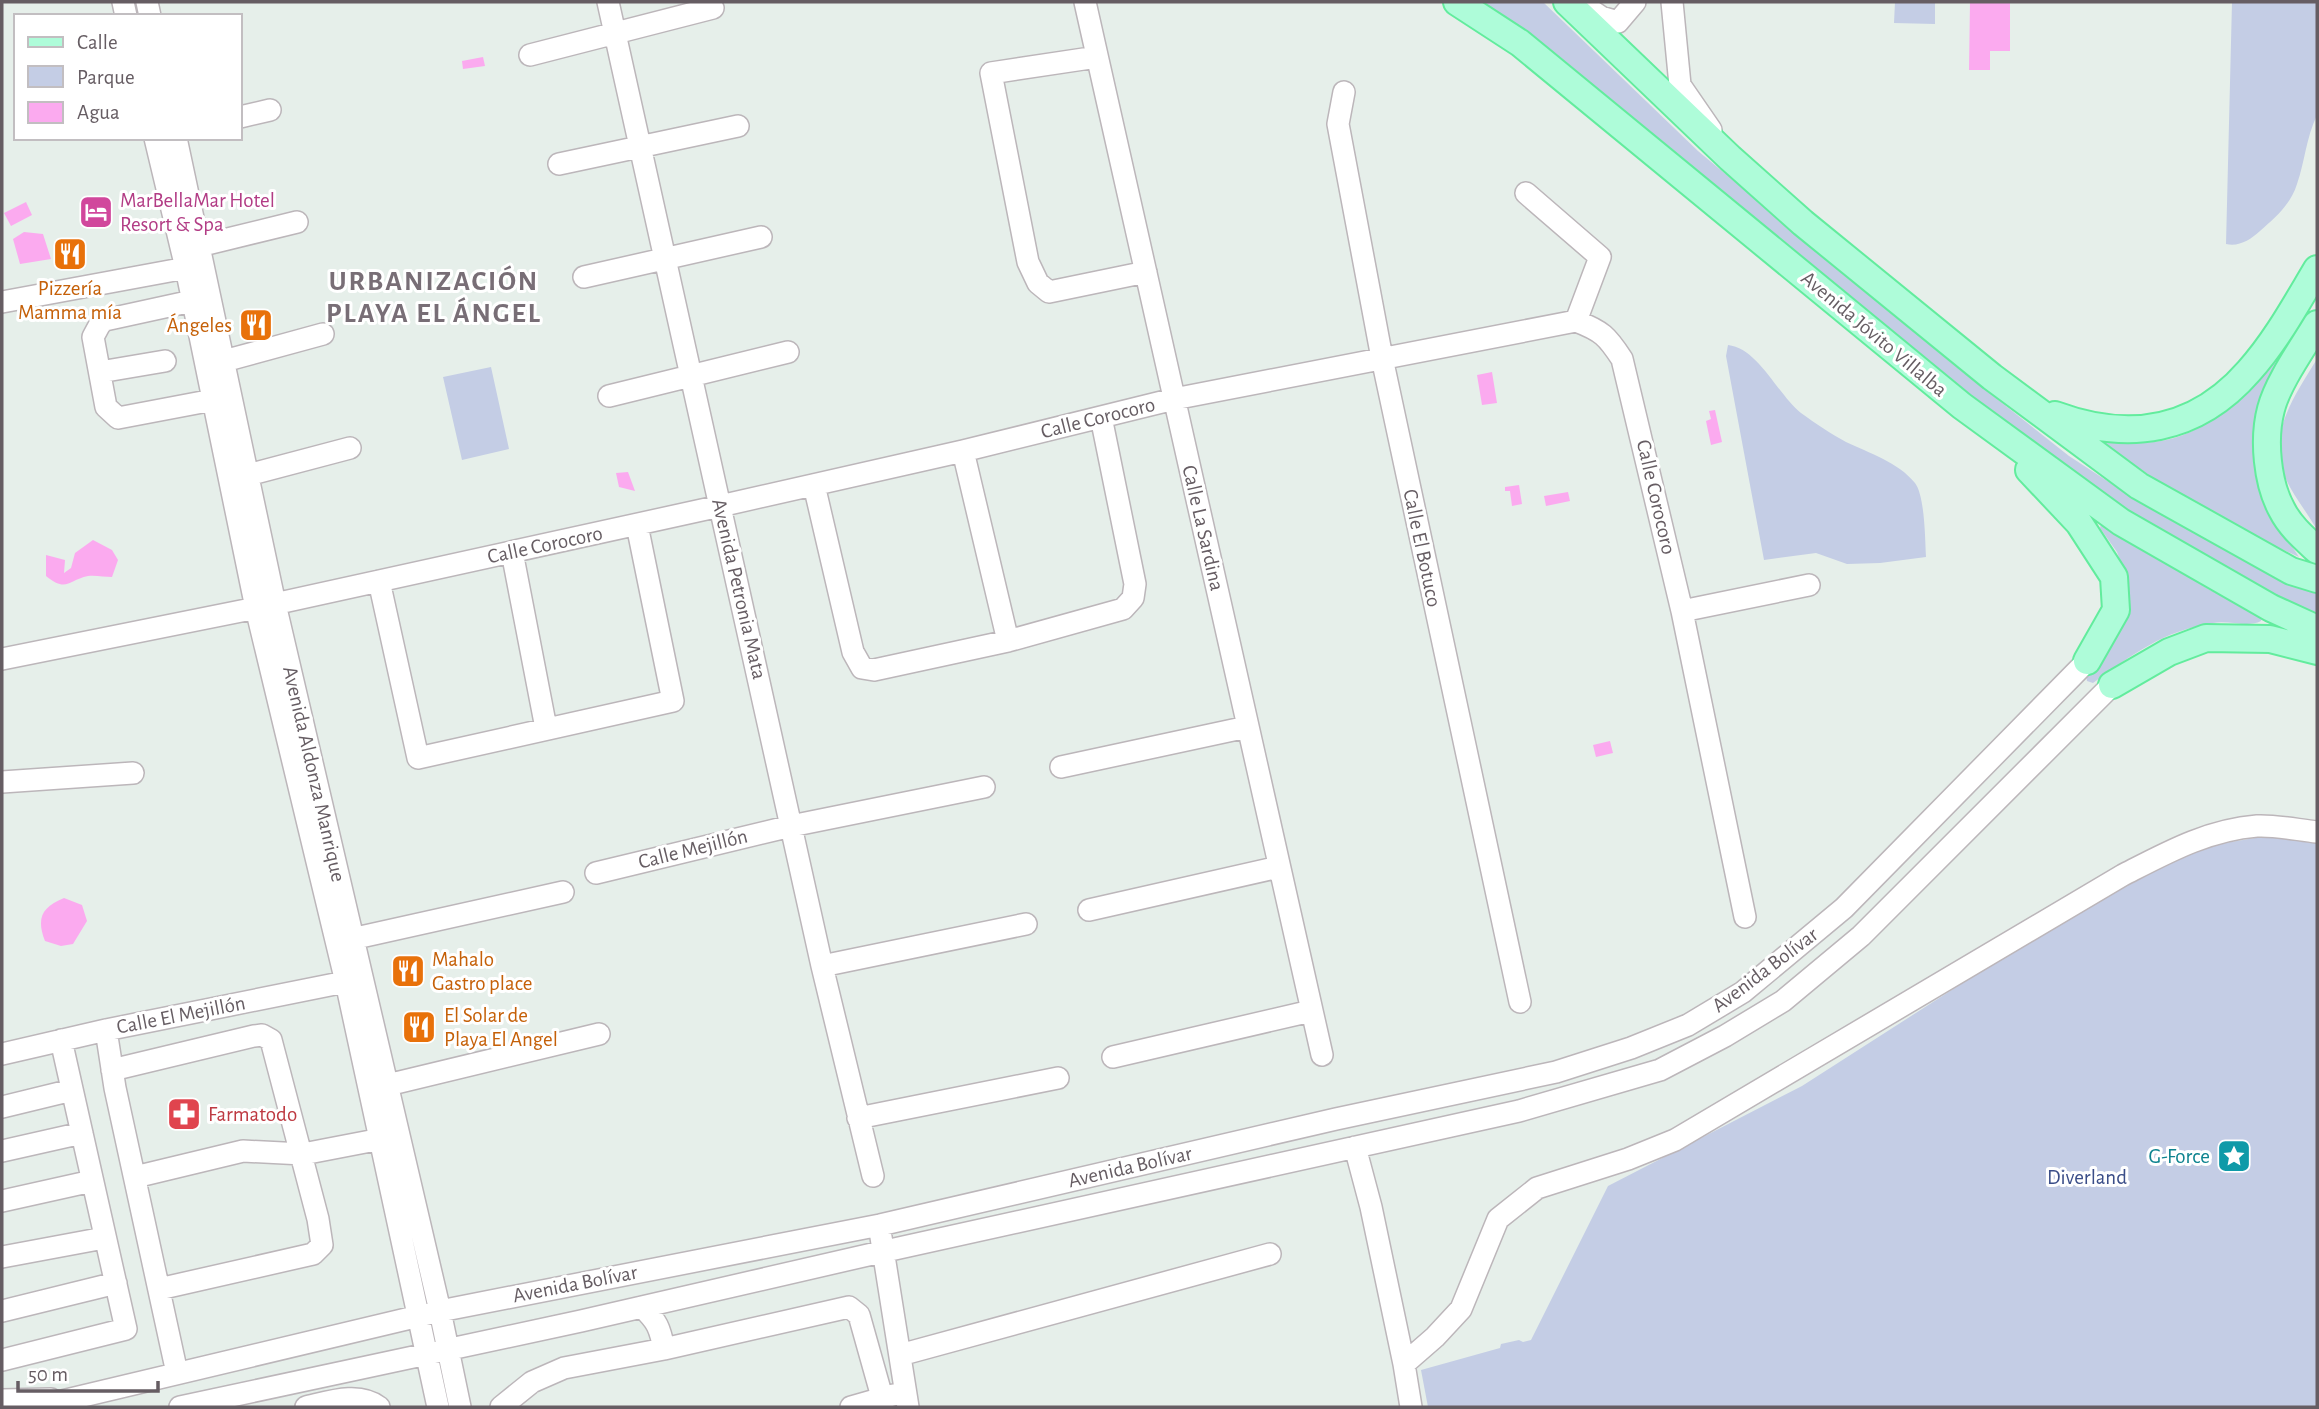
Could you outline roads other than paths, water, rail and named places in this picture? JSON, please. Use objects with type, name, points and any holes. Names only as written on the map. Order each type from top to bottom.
[{"type":"main road","name":"Avenida Jóvito Villalba","points":[[1457,2],[1520,43],[1962,407],[2121,522],[2271,608],[2317,629]]},
{"type":"main road","name":"Avenida Jóvito Villalba","points":[[1567,2],[1730,158],[1803,223],[2030,406],[2138,486],[2291,571],[2317,579]]},
{"type":"main road","points":[[2030,406],[2092,427],[2118,430],[2148,429],[2174,422],[2198,411],[2220,399],[2251,369],[2286,321],[2317,269]]},
{"type":"main road","points":[[2317,324],[2280,387],[2271,409],[2268,431],[2272,481],[2281,508],[2295,529],[2317,550]]},
{"type":"main road","points":[[1962,407],[2036,477],[2079,523],[2114,577],[2116,610],[2087,661]]},
{"type":"main road","points":[[2112,685],[2169,652],[2206,638],[2270,639],[2317,651]]},
{"type":"street","name":"Avenida Petronia Mata","points":[[608,2],[822,966],[873,1176]]},
{"type":"street","name":"Calle La Sardina","points":[[1085,2],[1322,1055]]},
{"type":"street","points":[[1579,2],[1601,17],[1618,22],[1635,2]]},
{"type":"street","points":[[1672,2],[1681,85],[1730,158]]},
{"type":"street","points":[[530,55],[713,8]]},
{"type":"street","points":[[1097,57],[990,73],[1028,262],[1038,283],[1049,292],[1146,272]]},
{"type":"street","name":"Calle El Botuco","points":[[1343,92],[1338,124],[1382,358],[1520,1002]]},
{"type":"street","points":[[242,117],[270,110]]},
{"type":"street","points":[[559,164],[738,125]]},
{"type":"street","name":"Avenida Aldonza Manrique","points":[[155,140],[186,268],[213,400],[265,606],[379,1087],[440,1311],[460,1407]]},
{"type":"street","name":"Avenida Aldonza Manrique","points":[[176,140],[248,475],[265,606]]},
{"type":"street","points":[[1526,192],[1600,257],[1576,321]]},
{"type":"street","points":[[199,246],[297,222]]},
{"type":"street","points":[[583,277],[761,237]]},
{"type":"street","points":[[2,302],[186,268]]},
{"type":"street","points":[[192,301],[105,320],[100,324],[93,337],[106,407],[118,418],[213,400]]},
{"type":"street","name":"Calle Corocoro","points":[[2,659],[265,606],[720,506],[963,451],[1174,399],[1576,321],[1607,336],[1622,359],[1682,611],[1745,917]]},
{"type":"street","points":[[223,361],[323,334]]},
{"type":"street","points":[[609,396],[788,352]]},
{"type":"street","points":[[100,372],[165,361]]},
{"type":"street","points":[[814,485],[853,652],[862,667],[874,670],[1008,641],[1123,609],[1133,598],[1135,584],[1101,417]]},
{"type":"street","points":[[248,475],[350,448]]},
{"type":"street","points":[[963,451],[1008,641]]},
{"type":"street","points":[[379,581],[418,758],[673,701],[637,524]]},
{"type":"street","points":[[512,552],[546,728]]},
{"type":"street","points":[[1682,611],[1810,585]]},
{"type":"street","name":"Avenida Bolívar","points":[[37,1407],[440,1311],[880,1225],[1336,1119],[1556,1072],[1631,1048],[1688,1025],[1743,992],[1844,908],[2087,661]]},
{"type":"street","name":"Avenida Bolívar","points":[[180,1407],[449,1350],[1519,1111],[1660,1070],[1725,1036],[1783,1001],[1861,936],[2112,685]]},
{"type":"street","points":[[1061,767],[1247,727]]},
{"type":"street","points":[[2,782],[132,774]]},
{"type":"street","name":"Calle Mejillón","points":[[596,873],[791,826],[984,787]]},
{"type":"street","points":[[1404,1364],[1435,1338],[1461,1309],[1498,1219],[1536,1188],[1628,1159],[1675,1140],[2123,875],[2191,840],[2258,826],[2317,832]]},
{"type":"street","points":[[1089,910],[1279,867]]},
{"type":"street","points":[[344,941],[563,891]]},
{"type":"street","points":[[822,966],[1026,925]]},
{"type":"street","name":"Calle El Mejillón","points":[[2,1054],[106,1030],[354,981]]},
{"type":"street","points":[[1113,1057],[1311,1011]]},
{"type":"street","points":[[106,1030],[177,1373]]},
{"type":"street","points":[[379,1087],[599,1034]]},
{"type":"street","points":[[113,1070],[245,1037],[267,1037],[274,1044],[323,1240],[316,1252],[302,1258],[159,1289]]},
{"type":"street","points":[[2,1360],[126,1329],[61,1040]]},
{"type":"street","points":[[858,1118],[1058,1079]]},
{"type":"street","name":"Avenida Aldonza Manrique","points":[[379,1087],[381,1139],[438,1407]]},
{"type":"street","points":[[2,1107],[72,1090]]},
{"type":"street","points":[[2,1151],[82,1133]]},
{"type":"street","points":[[135,1177],[243,1151],[303,1154],[381,1139]]},
{"type":"street","points":[[1355,1147],[1371,1207],[1411,1407]]},
{"type":"street","points":[[2,1201],[92,1181]]},
{"type":"street","points":[[854,1407],[882,1397],[907,1400],[881,1252],[880,1225]]},
{"type":"street","points":[[2,1257],[104,1238]]},
{"type":"street","points":[[900,1355],[1270,1254]]},
{"type":"street","points":[[2,1311],[116,1283]]},
{"type":"street","points":[[642,1307],[656,1320],[664,1349]]},
{"type":"street","points":[[501,1407],[532,1382],[564,1368],[664,1349],[849,1307],[859,1315],[882,1397]]},
{"type":"street","points":[[2,1401],[74,1398]]},
{"type":"street","points":[[306,1407],[353,1398],[365,1399],[379,1407]]},
{"type":"water","points":[[1970,2],[2010,2],[2010,51],[1990,51],[1990,70],[1969,70]]},
{"type":"water","points":[[483,57],[485,66],[463,69],[462,61]]},
{"type":"water","points":[[26,202],[32,215],[11,226],[4,213]]},
{"type":"water","points":[[24,232],[43,234],[51,259],[20,264],[13,239]]},
{"type":"water","points":[[1492,372],[1497,403],[1482,405],[1477,375]]},
{"type":"water","points":[[1715,410],[1722,442],[1711,445],[1706,421],[1711,419],[1709,411]]},
{"type":"water","points":[[628,472],[635,491],[619,487],[616,473]]},
{"type":"water","points":[[1519,485],[1522,504],[1512,506],[1510,491],[1505,491],[1505,487]]},
{"type":"water","points":[[1568,492],[1570,501],[1546,506],[1544,496]]},
{"type":"water","points":[[93,540],[112,550],[118,560],[112,577],[88,576],[63,585],[46,576],[46,555],[65,560],[64,573],[71,568],[75,553]]},
{"type":"water","points":[[1610,741],[1613,753],[1596,757],[1593,745]]},
{"type":"water","points":[[64,898],[82,905],[87,921],[73,944],[61,946],[45,941],[41,920],[50,905]]},
{"type":"place","name":"MarBellaMar Hotel Resort & Spa","points":[[96,212]]},
{"type":"place","name":"Pizzería Mamma mía","points":[[70,254]]},
{"type":"place","name":"Ángeles","points":[[256,325]]},
{"type":"place","name":"Mahalo Gastro place","points":[[408,971]]},
{"type":"place","name":"El Solar de Playa El Angel","points":[[419,1027]]},
{"type":"place","name":"Farmatodo","points":[[184,1114]]},
{"type":"place","name":"G-Force","points":[[2234,1156]]},
{"type":"district","name":"URBANIZACIÓN PLAYA EL ÁNGEL","points":[[434,298]]},
{"type":"park label","name":"Diverland","points":[[2087,1177]]}]
